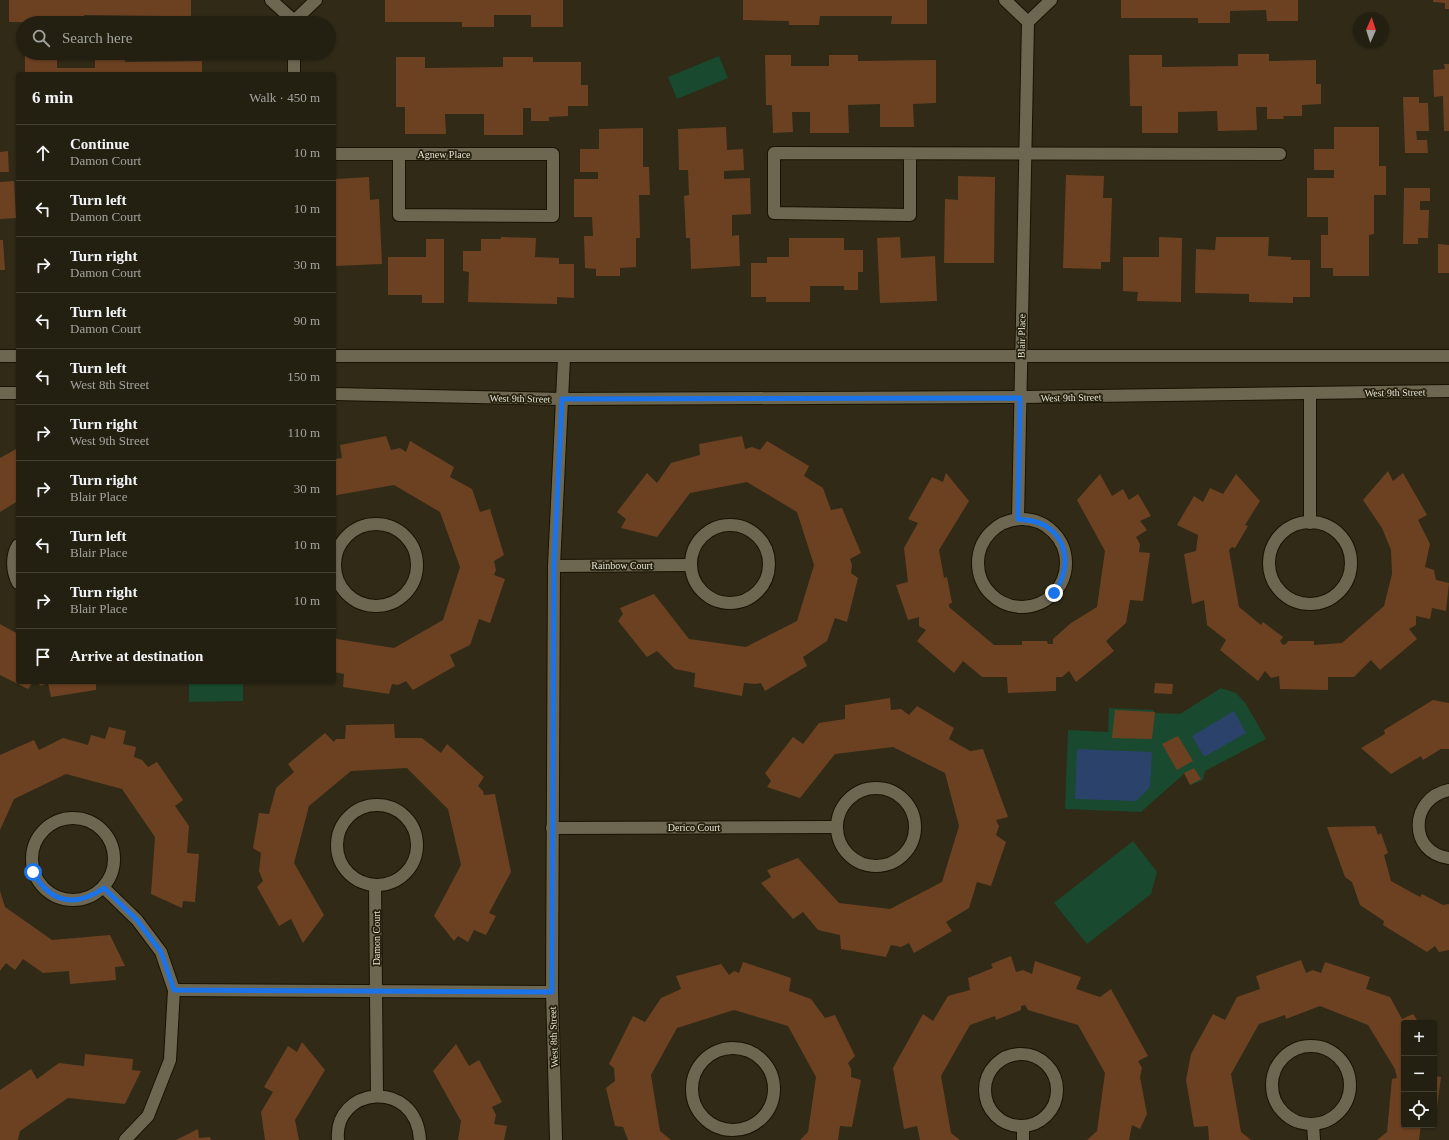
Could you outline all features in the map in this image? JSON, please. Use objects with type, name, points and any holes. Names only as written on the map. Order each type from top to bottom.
[{"type":"street","points":[[271,0],[288,16]]},
{"type":"street","points":[[300,16],[316,0]]},
{"type":"street","points":[[1005,0],[1028,22],[1051,0]]},
{"type":"street","name":"Blair Place","points":[[1018,519],[1020,356],[1028,22]]},
{"type":"street","points":[[294,60],[294,72]]},
{"type":"street","points":[[910,154],[910,215],[774,213],[774,153],[1280,154]]},
{"type":"street","name":"Agnew Place","points":[[336,154],[399,154],[553,154],[553,216],[399,215],[399,154]]},
{"type":"street","points":[[0,356],[16,356]]},
{"type":"street","points":[[336,356],[564,358],[1449,356]]},
{"type":"street","name":"West 8th Street","points":[[556,1140],[552,992],[554,566],[564,358]]},
{"type":"street","name":"West 9th Street","points":[[336,394],[562,399],[1020,398],[1449,391]]},
{"type":"street","points":[[0,393],[16,393]]},
{"type":"street","points":[[1310,393],[1310,522]]},
{"type":"street","points":[[1018,519],[1033,521],[1047,527],[1058,538],[1064,552],[1066,566],[1062,581],[1054,593],[1043,602],[1030,607],[1016,607],[1002,603],[990,595],[982,583],[978,569],[978,555],[983,542],[992,530],[1004,523],[1018,519]]},
{"type":"street","points":[[1310,522],[1322,524],[1333,530],[1342,538],[1348,548],[1351,560],[1350,572],[1346,584],[1337,595],[1324,602],[1310,604],[1296,602],[1284,595],[1275,584],[1270,571],[1270,557],[1275,543],[1284,532],[1296,525],[1310,522]]},
{"type":"street","points":[[336,561],[341,545],[354,530],[366,525],[379,524],[392,527],[403,534],[412,544],[417,556],[417,570],[413,582],[406,593],[395,601],[381,606],[367,605],[354,600],[344,590],[337,578],[336,571]]},
{"type":"street","points":[[731,524],[743,527],[754,533],[763,542],[768,554],[769,567],[766,579],[759,590],[754,594],[736,603],[723,603],[710,598],[700,590],[693,578],[690,565],[692,552],[698,541],[706,532],[718,526],[731,524]]},
{"type":"street","points":[[16,552],[13,563],[16,579]]},
{"type":"street","name":"Rainbow Court","points":[[554,566],[690,565]]},
{"type":"street","points":[[874,788],[886,790],[896,794],[906,803],[913,815],[915,828],[913,841],[906,853],[895,861],[882,866],[869,866],[856,860],[846,852],[840,840],[837,827],[839,815],[852,796],[862,791],[874,788]]},
{"type":"street","points":[[1449,790],[1432,796],[1425,803],[1420,814],[1418,825],[1420,837],[1427,847],[1436,854],[1449,858]]},
{"type":"street","points":[[377,804],[391,807],[403,814],[412,824],[416,836],[417,848],[414,860],[408,871],[399,879],[388,884],[375,885],[362,882],[350,874],[342,864],[337,851],[338,837],[342,824],[352,814],[364,807],[377,804]]},
{"type":"street","points":[[64,818],[84,819],[102,828],[110,839],[114,851],[115,864],[111,877],[104,888],[92,896],[78,900],[64,900],[51,894],[40,884],[33,872],[32,858],[34,844],[42,832],[52,823],[64,818]]},
{"type":"street","name":"Derico Court","points":[[552,828],[837,827]]},
{"type":"street","name":"Damon Court","points":[[375,885],[377,1096]]},
{"type":"street","points":[[104,888],[137,920],[161,952],[174,990],[170,1060],[148,1116],[125,1140]]},
{"type":"street","points":[[174,990],[552,992]]},
{"type":"street","points":[[1315,1046],[1328,1049],[1338,1057],[1346,1067],[1351,1079],[1350,1092],[1346,1105],[1338,1115],[1326,1122],[1313,1124],[1300,1123],[1289,1117],[1280,1108],[1274,1097],[1272,1084],[1274,1072],[1281,1060],[1290,1052],[1302,1047],[1315,1046]]},
{"type":"street","points":[[725,1048],[738,1048],[751,1052],[762,1059],[770,1070],[774,1084],[773,1098],[768,1110],[759,1121],[733,1135],[708,1121],[699,1111],[693,1099],[692,1086],[695,1073],[702,1061],[712,1053],[725,1048]]},
{"type":"street","points":[[1021,1054],[1033,1056],[1044,1062],[1052,1072],[1057,1083],[1057,1095],[1053,1107],[1046,1117],[1035,1124],[1023,1126],[1012,1125],[1001,1120],[993,1113],[987,1102],[985,1092],[986,1080],[991,1070],[999,1062],[1009,1056],[1021,1054]]},
{"type":"street","points":[[338,1140],[339,1125],[345,1113],[354,1104],[365,1098],[377,1096],[391,1098],[404,1104],[413,1115],[419,1128],[420,1140]]},
{"type":"street","points":[[1313,1124],[1314,1140]]},
{"type":"street","points":[[1023,1126],[1023,1140]]},
{"type":"green space","points":[[719,56],[728,78],[677,99],[668,77]]},
{"type":"green space","points":[[189,684],[243,684],[243,701],[189,702]]},
{"type":"green space","points":[[1221,688],[1236,693],[1246,704],[1266,739],[1205,771],[1203,780],[1191,785],[1185,773],[1141,812],[1065,809],[1068,730],[1108,732],[1109,708],[1154,710],[1154,713],[1180,714]]},
{"type":"green space","points":[[1133,841],[1157,872],[1151,894],[1087,944],[1054,903]]},
{"type":"water","points":[[1234,711],[1246,733],[1204,757],[1192,736]]},
{"type":"water","points":[[1077,749],[1152,752],[1150,787],[1136,801],[1075,799]]},
{"type":"building","points":[[9,0],[191,0],[191,16],[16,16],[16,22],[9,22]]},
{"type":"building","points":[[385,0],[563,0],[563,27],[531,27],[531,15],[494,15],[494,27],[462,27],[462,22],[385,22]]},
{"type":"building","points":[[743,0],[927,0],[927,24],[891,24],[892,16],[820,16],[819,25],[789,25],[789,21],[743,20]]},
{"type":"building","points":[[1121,0],[1298,0],[1298,21],[1267,21],[1266,10],[1230,11],[1230,23],[1198,23],[1198,18],[1121,18]]},
{"type":"building","points":[[1433,0],[1449,0],[1449,9],[1445,9],[1445,3],[1433,2]]},
{"type":"building","points":[[1238,54],[1269,54],[1269,61],[1316,60],[1316,84],[1321,84],[1321,104],[1302,105],[1302,116],[1283,116],[1284,119],[1267,119],[1267,107],[1256,107],[1257,130],[1218,131],[1217,111],[1178,112],[1178,133],[1142,133],[1142,106],[1130,106],[1129,55],[1162,55],[1162,67],[1238,66]]},
{"type":"building","points":[[765,55],[791,55],[791,66],[829,66],[829,55],[858,55],[858,61],[936,60],[936,103],[913,104],[914,127],[880,127],[880,104],[848,105],[849,133],[810,133],[810,112],[792,112],[793,132],[773,133],[772,105],[766,105]]},
{"type":"building","points":[[396,57],[425,57],[425,68],[503,67],[503,57],[533,57],[533,62],[581,62],[581,85],[588,85],[588,106],[568,106],[568,116],[549,117],[549,121],[531,121],[531,108],[523,108],[523,135],[484,135],[484,114],[445,114],[446,134],[405,134],[405,107],[396,107]]},
{"type":"building","points":[[25,60],[57,60],[57,68],[95,68],[95,60],[125,60],[125,62],[202,61],[202,72],[25,72]]},
{"type":"building","points":[[1444,64],[1449,64],[1449,131],[1444,131],[1443,96],[1434,97],[1433,70],[1445,69]]},
{"type":"building","points":[[1403,97],[1419,97],[1419,103],[1428,103],[1429,131],[1416,131],[1417,140],[1427,140],[1428,153],[1405,153]]},
{"type":"building","points":[[726,127],[727,150],[743,149],[744,170],[724,171],[724,179],[750,178],[751,214],[732,215],[732,236],[739,235],[740,266],[691,269],[690,238],[686,238],[684,196],[689,195],[688,170],[679,170],[678,129]]},
{"type":"building","points":[[1334,127],[1379,127],[1379,166],[1386,166],[1386,195],[1374,195],[1374,234],[1369,235],[1369,276],[1333,276],[1333,268],[1321,268],[1321,235],[1328,235],[1328,217],[1307,217],[1307,178],[1334,178],[1334,170],[1314,170],[1314,149],[1334,149]]},
{"type":"building","points":[[643,128],[643,167],[649,167],[650,195],[639,195],[640,238],[636,238],[636,267],[620,268],[620,276],[596,276],[596,269],[585,268],[584,236],[593,236],[592,217],[574,217],[574,179],[598,179],[598,172],[580,172],[580,149],[599,149],[599,129]]},
{"type":"building","points":[[8,151],[9,172],[0,172],[0,152]]},
{"type":"building","points":[[1066,175],[1104,176],[1103,198],[1112,198],[1110,262],[1101,262],[1101,269],[1063,268]]},
{"type":"building","points":[[958,176],[995,177],[994,263],[944,263],[945,199],[958,200]]},
{"type":"building","points":[[369,177],[370,200],[379,199],[382,264],[336,266],[336,179]]},
{"type":"building","points":[[14,181],[16,218],[0,219],[0,182]]},
{"type":"building","points":[[1404,188],[1430,188],[1430,201],[1420,201],[1420,210],[1429,210],[1428,238],[1418,238],[1418,244],[1403,244]]},
{"type":"building","points":[[501,237],[536,238],[535,257],[559,258],[559,264],[574,264],[574,298],[557,297],[557,304],[468,302],[469,272],[463,271],[463,251],[481,251],[481,239],[501,239]]},
{"type":"building","points":[[900,237],[901,258],[935,256],[937,301],[880,303],[877,238]]},
{"type":"building","points":[[1159,237],[1182,238],[1181,302],[1137,301],[1138,292],[1123,291],[1123,257],[1159,257]]},
{"type":"building","points":[[1216,237],[1269,237],[1268,256],[1291,257],[1291,260],[1310,260],[1310,297],[1293,297],[1293,303],[1249,302],[1249,294],[1195,293],[1196,249],[1215,250]]},
{"type":"building","points":[[789,238],[844,238],[844,250],[863,250],[863,272],[858,272],[858,290],[844,290],[844,286],[810,286],[810,302],[766,302],[766,297],[751,297],[751,263],[767,263],[767,257],[789,257]]},
{"type":"building","points":[[426,239],[444,239],[444,303],[422,303],[422,295],[388,295],[388,257],[426,257]]},
{"type":"building","points":[[0,240],[3,240],[5,270],[0,270]]},
{"type":"building","points":[[1438,244],[1449,245],[1449,273],[1438,273]]},
{"type":"building","points":[[386,436],[391,450],[400,448],[406,452],[410,441],[454,467],[450,477],[472,489],[480,512],[490,509],[504,555],[494,561],[496,570],[494,575],[505,579],[490,623],[479,619],[470,645],[450,655],[455,666],[413,690],[406,681],[398,685],[392,684],[389,694],[343,687],[344,674],[336,672],[336,638],[394,648],[443,620],[460,567],[440,512],[394,485],[336,496],[336,459],[342,458],[340,445]]},
{"type":"building","points":[[742,436],[745,449],[752,447],[760,450],[767,441],[809,466],[804,476],[823,488],[831,510],[842,508],[861,553],[850,559],[852,565],[851,573],[858,578],[847,622],[835,618],[827,641],[803,657],[807,666],[765,691],[761,683],[744,683],[742,696],[694,687],[695,673],[675,669],[657,651],[647,657],[618,621],[623,614],[620,608],[654,594],[689,639],[746,647],[797,621],[814,565],[797,512],[747,482],[690,493],[657,537],[621,528],[626,519],[617,512],[647,473],[657,483],[671,463],[700,455],[699,444]]},
{"type":"building","points":[[16,449],[16,502],[0,512],[0,458]]},
{"type":"building","points":[[1388,471],[1393,481],[1403,473],[1427,515],[1418,520],[1430,544],[1425,567],[1434,570],[1436,580],[1449,583],[1446,611],[1432,608],[1430,619],[1416,616],[1416,625],[1409,629],[1417,639],[1380,670],[1371,660],[1354,677],[1328,677],[1328,690],[1280,689],[1279,676],[1271,678],[1265,671],[1258,681],[1220,650],[1226,640],[1207,625],[1204,600],[1192,604],[1184,554],[1196,551],[1198,535],[1177,525],[1194,496],[1203,502],[1210,488],[1223,494],[1236,474],[1260,501],[1245,525],[1248,526],[1235,548],[1232,547],[1229,550],[1239,607],[1261,625],[1263,622],[1283,637],[1280,641],[1283,645],[1288,641],[1314,641],[1314,645],[1342,643],[1384,606],[1392,574],[1391,550],[1382,528],[1363,500]]},
{"type":"building","points":[[946,473],[969,501],[939,550],[944,578],[947,577],[952,603],[949,604],[949,607],[994,645],[1022,645],[1022,641],[1047,641],[1048,644],[1053,644],[1053,639],[1071,623],[1097,607],[1105,551],[1077,500],[1100,474],[1112,496],[1123,489],[1129,500],[1138,494],[1151,516],[1140,521],[1147,530],[1136,537],[1140,544],[1139,552],[1150,553],[1143,601],[1130,600],[1126,623],[1106,641],[1114,651],[1076,682],[1069,671],[1062,677],[1056,677],[1056,691],[1008,693],[1007,677],[982,677],[963,661],[954,673],[917,641],[926,630],[919,626],[919,617],[908,620],[896,585],[908,582],[904,548],[918,523],[908,519],[932,477],[943,482]]},
{"type":"building","points":[[0,624],[16,633],[16,683],[0,675]]},
{"type":"building","points":[[1155,683],[1173,684],[1172,694],[1154,693]]},
{"type":"building","points":[[18,684],[32,684],[28,689]]},
{"type":"building","points":[[48,684],[96,684],[96,690],[51,697]]},
{"type":"building","points":[[890,698],[891,710],[901,709],[909,715],[917,706],[954,728],[949,739],[970,751],[983,749],[1008,817],[996,820],[999,826],[996,835],[1006,842],[991,886],[977,882],[969,908],[946,922],[952,931],[914,953],[909,943],[901,947],[891,945],[886,957],[841,949],[840,935],[818,930],[803,912],[793,919],[761,883],[771,877],[767,870],[798,858],[839,903],[890,909],[942,882],[959,826],[945,773],[893,747],[835,754],[800,798],[767,787],[771,781],[765,773],[793,737],[803,744],[819,723],[845,719],[845,705]]},
{"type":"building","points":[[1433,700],[1449,703],[1449,749],[1441,749],[1423,760],[1421,756],[1391,774],[1361,748],[1385,734],[1384,730]]},
{"type":"building","points":[[1115,710],[1155,712],[1152,739],[1112,738]]},
{"type":"building","points":[[394,724],[395,738],[422,738],[441,753],[447,744],[484,777],[478,786],[483,791],[484,795],[495,794],[511,872],[489,913],[496,916],[486,935],[474,930],[468,942],[458,936],[454,941],[434,916],[461,865],[448,809],[407,768],[351,771],[309,806],[294,863],[324,915],[303,943],[291,919],[279,926],[257,887],[263,881],[259,871],[261,853],[253,848],[259,813],[269,814],[276,788],[294,772],[288,764],[325,733],[334,742],[336,739],[345,739],[346,725]]},
{"type":"building","points":[[109,727],[126,731],[123,744],[136,747],[134,757],[142,760],[148,767],[157,762],[183,800],[175,806],[189,826],[187,853],[199,854],[195,902],[183,901],[182,908],[151,894],[155,837],[122,789],[66,774],[14,799],[0,830],[0,755],[34,740],[39,750],[63,738],[88,745],[91,735],[105,739]]},
{"type":"building","points":[[1178,736],[1193,761],[1177,770],[1162,744]]},
{"type":"building","points":[[1194,768],[1201,779],[1190,785],[1184,773]]},
{"type":"building","points":[[1375,826],[1378,835],[1381,833],[1388,853],[1384,855],[1391,881],[1420,897],[1422,894],[1443,905],[1449,904],[1449,950],[1439,952],[1435,946],[1427,952],[1383,925],[1384,921],[1360,905],[1352,882],[1345,877],[1327,827]]},
{"type":"building","points":[[0,891],[5,907],[52,940],[110,935],[125,966],[115,967],[116,980],[70,984],[69,971],[43,973],[23,959],[15,970],[6,963],[0,971]]},
{"type":"building","points":[[1011,956],[1016,972],[1023,970],[1032,974],[1035,961],[1081,977],[1076,989],[1100,997],[1111,989],[1148,1056],[1138,1061],[1142,1068],[1140,1077],[1147,1114],[1140,1129],[1132,1125],[1129,1140],[1087,1140],[1097,1131],[1105,1073],[1078,1025],[1028,1010],[1025,1005],[1021,1006],[1021,1010],[996,1020],[995,1016],[970,1025],[941,1076],[951,1133],[960,1140],[920,1140],[917,1126],[904,1129],[893,1068],[923,1014],[933,1021],[948,996],[970,990],[968,978],[993,968],[991,964]]},
{"type":"building","points":[[1301,960],[1306,973],[1313,970],[1321,973],[1325,962],[1370,977],[1366,989],[1390,997],[1402,1019],[1413,1014],[1417,1020],[1401,1020],[1401,1128],[1421,1128],[1419,1140],[1377,1140],[1387,1132],[1392,1079],[1397,1078],[1395,1069],[1368,1025],[1320,1006],[1286,1019],[1285,1015],[1259,1024],[1231,1074],[1241,1132],[1251,1140],[1209,1140],[1208,1126],[1194,1127],[1186,1080],[1191,1054],[1213,1014],[1225,1020],[1237,997],[1260,989],[1256,976]]},
{"type":"building","points":[[743,962],[791,978],[789,991],[811,999],[825,1018],[835,1015],[855,1056],[848,1063],[851,1069],[851,1077],[861,1080],[852,1127],[840,1126],[838,1140],[800,1140],[808,1132],[816,1077],[788,1026],[734,1010],[677,1028],[651,1075],[660,1131],[671,1140],[628,1140],[623,1127],[615,1126],[606,1088],[615,1081],[614,1068],[609,1064],[633,1016],[645,1022],[661,998],[681,989],[676,976],[721,964],[729,975],[734,971],[739,973]]},
{"type":"building","points":[[302,1042],[325,1070],[295,1120],[299,1140],[265,1140],[261,1112],[273,1092],[264,1087],[288,1046],[297,1052]]},
{"type":"building","points":[[456,1044],[469,1066],[479,1060],[502,1102],[492,1107],[496,1115],[494,1124],[507,1126],[504,1140],[458,1140],[461,1121],[433,1071]]},
{"type":"building","points":[[85,1054],[133,1059],[132,1070],[141,1071],[125,1104],[68,1098],[20,1131],[18,1140],[0,1140],[0,1090],[31,1069],[37,1079],[59,1063],[84,1066]]},
{"type":"building","points":[[1437,1076],[1441,1077],[1437,1107]]},
{"type":"building","points":[[198,1129],[199,1138],[210,1137],[211,1140],[176,1140]]},
{"type":"route","points":[[33,872],[40,884],[51,894],[64,900],[78,900],[92,896],[104,888],[137,920],[161,952],[174,990],[552,992],[554,566],[562,399],[1020,398],[1018,519],[1033,521],[1047,527],[1058,538],[1064,552],[1066,566],[1062,581],[1054,593]]}]
